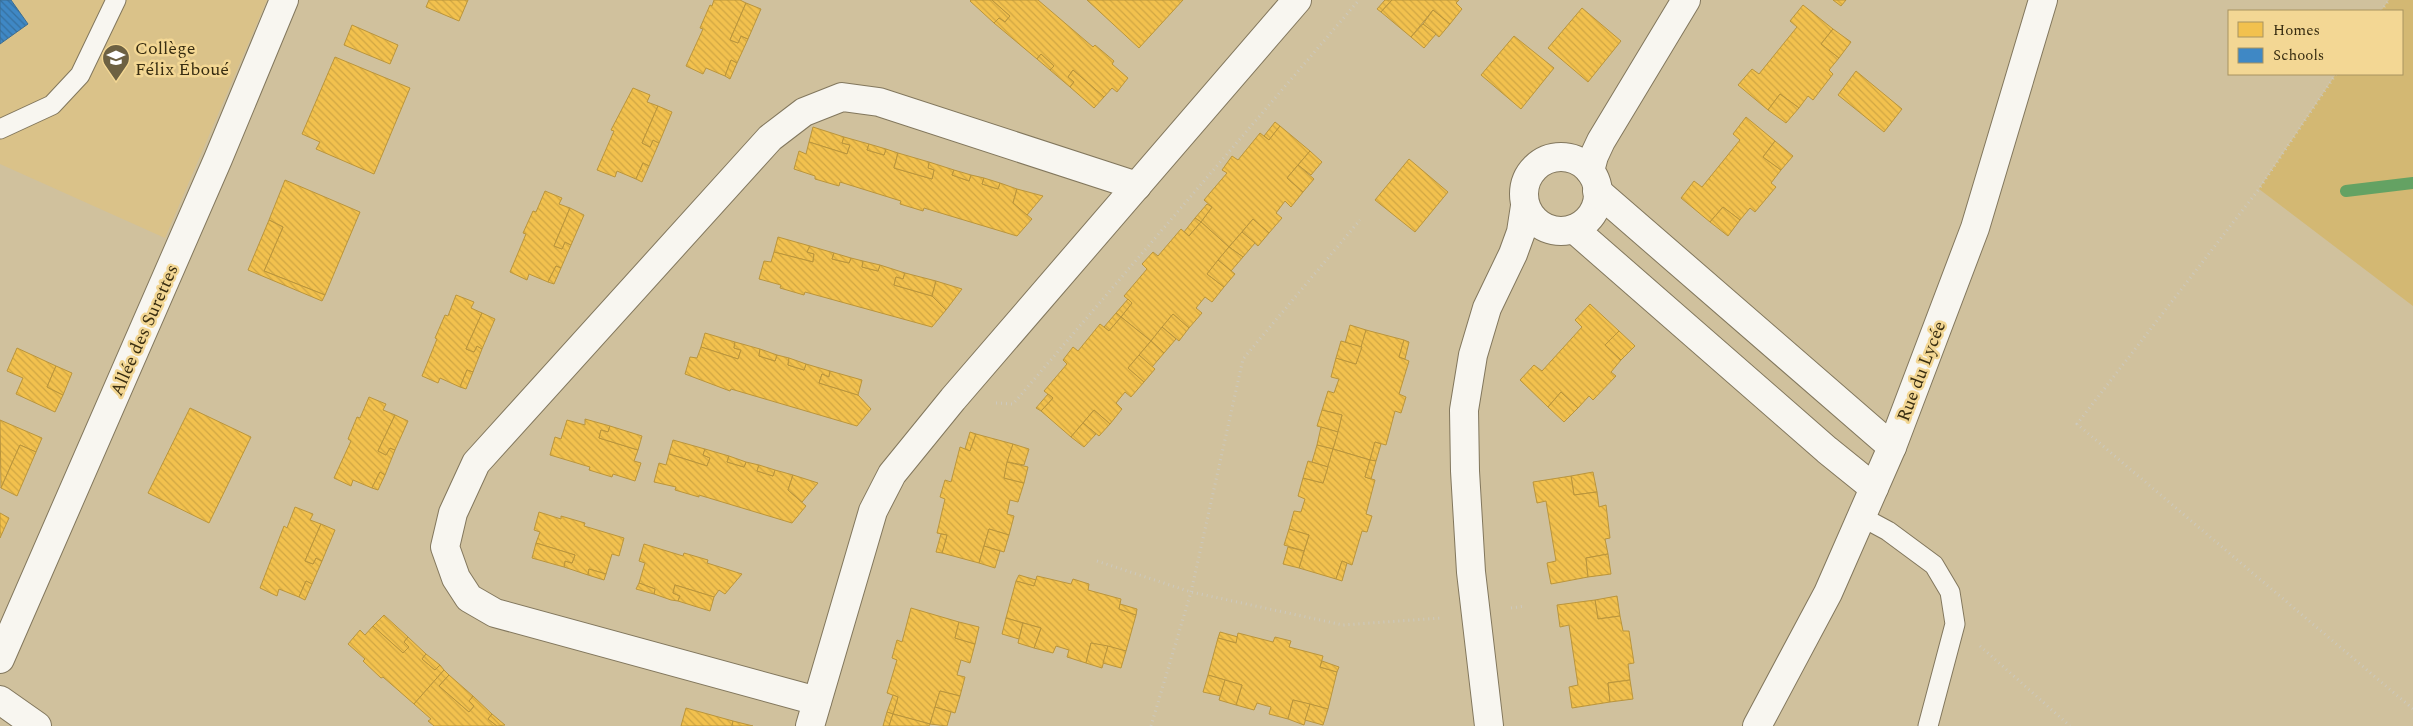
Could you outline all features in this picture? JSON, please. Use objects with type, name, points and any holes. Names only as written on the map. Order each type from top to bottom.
[{"type":"street","name":"Allée des Surettes","points":[[0,658],[218,159],[284,0]]},
{"type":"street","points":[[1137,186],[879,102],[842,97],[804,112],[770,138],[476,463],[453,513],[445,547],[456,578],[469,598],[496,613],[813,713],[873,511],[892,474],[953,399],[1137,186],[1297,0]]},
{"type":"street","points":[[1501,276],[1537,245],[1590,217],[1595,208],[1594,156],[1686,0]]},
{"type":"street","name":"Rue du Lycée","points":[[1757,726],[1828,593],[1892,447],[1975,228],[2043,0]]},
{"type":"street","points":[[1489,726],[1478,615],[1471,572],[1465,471],[1464,410],[1473,355],[1487,308],[1501,276],[1514,254],[1521,232],[1525,206],[1523,195],[1529,174],[1545,160],[1567,157],[1581,150],[1610,127]]},
{"type":"street","points":[[1567,157],[1584,164],[1594,181],[1892,447]]},
{"type":"street","points":[[1525,206],[1538,223],[1547,229],[1566,230],[1874,488]]},
{"type":"street","points":[[0,700],[37,726]]},
{"type":"lane","points":[[0,129],[52,105],[80,75],[116,0]]},
{"type":"lane","points":[[1862,516],[1888,531],[1934,565],[1950,592],[1956,624],[1928,726]]},
{"type":"path","points":[[953,399],[1013,404],[1359,0]]},
{"type":"path","points":[[2335,75],[2258,189],[2077,424],[2413,709]]},
{"type":"path","points":[[1151,726],[1191,592],[1243,359],[1360,220]]},
{"type":"path","points":[[1097,560],[1191,592],[1344,625],[1478,615],[1525,606]]},
{"type":"path","points":[[1956,624],[2070,726]]},
{"type":"shaded area","name":"Collège Félix Éboué","points":[[0,0],[267,0],[165,238],[0,164]]},
{"type":"shaded area","points":[[2389,0],[2413,0],[2413,306],[2259,189],[2335,75],[2403,75],[2403,10],[2382,10]]},
{"type":"building: Homes","points":[[429,0],[468,0],[459,21],[426,7]]},
{"type":"building: Homes","points":[[714,0],[740,0],[746,3],[730,40],[738,43],[741,36],[748,39],[737,63],[731,60],[725,76],[706,68],[703,74],[686,66],[703,29],[700,28]]},
{"type":"building: Homes","points":[[971,0],[992,0],[1010,16],[1005,22],[999,18],[994,23]]},
{"type":"building: Homes","points":[[992,0],[1038,0],[1093,47],[1095,45],[1114,61],[1112,64],[1128,78],[1117,92],[1112,88],[1104,97],[1073,70],[1068,77],[1074,82],[1070,87],[1050,70],[1054,66],[1041,54],[1037,59],[994,23],[999,18],[1005,22],[1010,16]]},
{"type":"building: Homes","points":[[1087,0],[1183,0],[1139,48]]},
{"type":"building: Homes","points":[[1385,0],[1392,0],[1381,12],[1377,9]]},
{"type":"building: Homes","points":[[1392,0],[1459,0],[1456,3],[1462,9],[1450,24],[1433,10],[1411,37],[1381,12]]},
{"type":"building: Homes","points":[[1833,0],[1846,0],[1841,6]]},
{"type":"building: Homes","points":[[746,3],[761,9],[748,39],[741,36],[738,43],[730,40]]},
{"type":"building: Homes","points":[[1803,5],[1833,29],[1821,44],[1839,58],[1829,70],[1833,74],[1813,100],[1808,96],[1799,108],[1780,94],[1768,110],[1738,85],[1752,69],[1759,74],[1797,27],[1790,21]]},
{"type":"building: Homes","points":[[1582,8],[1621,41],[1588,82],[1548,48]]},
{"type":"building: Homes","points":[[1433,10],[1450,24],[1439,37],[1423,24]]},
{"type":"building: Homes","points":[[1423,24],[1436,34],[1424,48],[1411,37]]},
{"type":"building: Homes","points":[[352,25],[398,45],[390,64],[344,45]]},
{"type":"building: Homes","points":[[1833,29],[1851,42],[1839,58],[1821,44]]},
{"type":"building: Homes","points":[[1514,36],[1554,68],[1521,109],[1481,75]]},
{"type":"building: Homes","points":[[1041,54],[1054,66],[1050,70],[1037,59]]},
{"type":"building: Homes","points":[[335,57],[410,88],[374,174],[316,149],[320,142],[302,134]]},
{"type":"building: Homes","points":[[731,60],[737,63],[730,79],[725,76]]},
{"type":"building: Homes","points":[[1073,70],[1104,97],[1094,108],[1070,87],[1074,82],[1068,77]]},
{"type":"building: Homes","points":[[1856,71],[1902,109],[1884,132],[1838,95]]},
{"type":"building: Homes","points":[[633,88],[650,95],[647,102],[658,106],[642,143],[650,147],[653,140],[659,143],[649,166],[643,163],[636,179],[617,171],[615,177],[597,170],[614,131],[611,130]]},
{"type":"building: Homes","points":[[1780,94],[1799,108],[1786,123],[1768,110]]},
{"type":"building: Homes","points":[[658,106],[672,112],[659,143],[653,140],[650,147],[642,143]]},
{"type":"building: Homes","points":[[1746,117],[1775,141],[1763,157],[1781,170],[1771,183],[1776,187],[1755,212],[1750,208],[1740,220],[1723,207],[1710,222],[1681,198],[1694,181],[1702,187],[1740,140],[1733,134]]},
{"type":"building: Homes","points":[[1275,122],[1280,126],[1269,140],[1264,136]]},
{"type":"building: Homes","points":[[1280,126],[1310,151],[1287,178],[1303,192],[1291,207],[1285,201],[1276,213],[1282,218],[1269,233],[1253,219],[1229,247],[1201,222],[1212,207],[1204,200],[1227,173],[1222,170],[1232,156],[1238,160],[1260,133],[1269,140]]},
{"type":"building: Homes","points":[[813,127],[844,137],[842,143],[850,145],[847,154],[809,142]]},
{"type":"building: Homes","points":[[844,137],[869,144],[867,150],[884,155],[886,149],[898,153],[894,168],[932,179],[934,170],[928,168],[929,162],[954,170],[952,175],[969,181],[971,175],[984,178],[982,184],[998,189],[1000,183],[1017,189],[1013,203],[1032,219],[1017,236],[924,208],[923,211],[900,204],[901,201],[840,182],[839,186],[815,179],[815,176],[794,169],[799,151],[806,154],[809,142],[847,154],[850,145],[842,143]]},
{"type":"building: Homes","points":[[1775,141],[1793,156],[1781,170],[1763,157]]},
{"type":"building: Homes","points":[[869,144],[886,149],[884,155],[867,150]]},
{"type":"building: Homes","points":[[1310,151],[1322,162],[1311,175],[1298,165]]},
{"type":"building: Homes","points":[[898,153],[929,162],[928,168],[934,170],[932,179],[894,168]]},
{"type":"building: Homes","points":[[1409,159],[1448,192],[1415,232],[1375,200]]},
{"type":"building: Homes","points":[[643,163],[649,166],[642,182],[636,179]]},
{"type":"building: Homes","points":[[1298,165],[1314,179],[1303,192],[1287,178]]},
{"type":"building: Homes","points":[[954,170],[971,175],[969,181],[952,175]]},
{"type":"building: Homes","points":[[984,178],[1000,183],[998,189],[982,184]]},
{"type":"building: Homes","points":[[285,180],[360,212],[325,295],[264,271],[283,227],[269,220]]},
{"type":"building: Homes","points":[[1017,189],[1043,196],[1027,215],[1013,203]]},
{"type":"building: Homes","points":[[545,191],[562,198],[559,204],[570,208],[554,246],[562,249],[565,242],[571,245],[561,268],[556,266],[548,282],[529,274],[527,280],[510,272],[526,234],[523,233],[533,211],[536,212]]},
{"type":"building: Homes","points":[[1207,204],[1212,207],[1201,222],[1195,218]]},
{"type":"building: Homes","points":[[1723,207],[1740,220],[1728,236],[1710,222]]},
{"type":"building: Homes","points":[[570,208],[584,215],[571,245],[565,242],[562,249],[554,246]]},
{"type":"building: Homes","points":[[1195,218],[1201,222],[1189,236],[1184,232]]},
{"type":"building: Homes","points":[[1253,219],[1269,233],[1258,246],[1242,232]]},
{"type":"building: Homes","points":[[269,220],[283,227],[264,271],[325,295],[322,301],[248,270]]},
{"type":"building: Homes","points":[[1201,222],[1229,247],[1207,274],[1224,287],[1212,302],[1205,297],[1196,308],[1202,313],[1189,328],[1173,314],[1151,341],[1121,317],[1132,303],[1124,296],[1147,269],[1142,264],[1153,252],[1158,256],[1181,229],[1189,236]]},
{"type":"building: Homes","points":[[1242,232],[1255,243],[1243,257],[1229,247]]},
{"type":"building: Homes","points":[[778,237],[810,246],[807,252],[814,254],[813,262],[774,252]]},
{"type":"building: Homes","points":[[810,246],[834,253],[832,259],[849,263],[851,258],[863,261],[862,267],[878,271],[880,265],[905,273],[903,279],[896,277],[894,285],[932,296],[946,310],[932,327],[805,292],[804,295],[780,288],[781,285],[759,279],[764,261],[771,262],[774,252],[813,262],[814,254],[807,252]]},
{"type":"building: Homes","points":[[1229,247],[1243,257],[1231,271],[1218,260]]},
{"type":"building: Homes","points":[[834,253],[851,258],[849,263],[832,259]]},
{"type":"building: Homes","points":[[1218,260],[1235,274],[1224,287],[1207,274]]},
{"type":"building: Homes","points":[[863,261],[880,265],[878,271],[862,267]]},
{"type":"building: Homes","points":[[556,266],[561,268],[554,284],[548,282]]},
{"type":"building: Homes","points":[[905,273],[936,281],[932,296],[894,285],[896,277],[903,279]]},
{"type":"building: Homes","points":[[936,281],[962,289],[946,310],[932,296]]},
{"type":"building: Homes","points":[[456,295],[474,302],[471,308],[482,313],[466,349],[474,352],[477,346],[482,349],[473,372],[467,370],[460,387],[440,378],[438,383],[422,376],[437,339],[435,338],[445,315],[448,316]]},
{"type":"building: Homes","points":[[1128,299],[1132,303],[1121,317],[1116,313]]},
{"type":"building: Homes","points":[[1590,304],[1619,331],[1605,345],[1621,360],[1611,372],[1616,376],[1593,400],[1589,396],[1578,408],[1561,392],[1548,407],[1520,380],[1534,365],[1542,371],[1582,327],[1575,320]]},
{"type":"building: Homes","points":[[482,313],[495,319],[482,349],[477,346],[474,352],[466,349]]},
{"type":"building: Homes","points":[[1116,313],[1121,317],[1109,331],[1104,327]]},
{"type":"building: Homes","points":[[1173,314],[1189,328],[1179,341],[1162,327]]},
{"type":"building: Homes","points":[[1121,317],[1151,341],[1128,368],[1144,382],[1131,397],[1125,392],[1116,403],[1122,409],[1110,424],[1094,410],[1071,437],[1041,411],[1053,398],[1044,391],[1067,364],[1063,360],[1073,347],[1078,351],[1100,324],[1109,331]]},
{"type":"building: Homes","points":[[1350,325],[1366,330],[1362,347],[1345,343]]},
{"type":"building: Homes","points":[[1162,327],[1176,339],[1164,353],[1151,341]]},
{"type":"building: Homes","points":[[1366,330],[1404,340],[1399,357],[1409,361],[1399,394],[1406,397],[1401,413],[1395,411],[1386,445],[1375,442],[1370,460],[1333,449],[1342,415],[1322,410],[1328,391],[1334,393],[1339,379],[1331,377],[1336,358],[1356,364]]},
{"type":"building: Homes","points":[[1619,331],[1635,346],[1621,360],[1605,345]]},
{"type":"building: Homes","points":[[705,333],[735,342],[734,348],[741,350],[738,359],[701,347]]},
{"type":"building: Homes","points":[[1404,340],[1409,342],[1405,359],[1399,357]]},
{"type":"building: Homes","points":[[1151,341],[1164,353],[1152,367],[1139,355]]},
{"type":"building: Homes","points":[[1341,341],[1362,347],[1356,364],[1336,358]]},
{"type":"building: Homes","points":[[735,342],[760,349],[759,356],[775,361],[777,355],[789,358],[788,365],[804,370],[806,364],[830,371],[829,377],[822,374],[819,383],[858,395],[871,409],[857,426],[731,389],[730,391],[685,374],[690,357],[697,358],[701,347],[738,359],[741,350],[734,348]]},
{"type":"building: Homes","points":[[17,348],[56,366],[47,387],[63,395],[55,412],[16,394],[23,378],[7,371]]},
{"type":"building: Homes","points":[[760,349],[777,355],[775,361],[759,356]]},
{"type":"building: Homes","points":[[1139,355],[1155,369],[1144,382],[1128,368]]},
{"type":"building: Homes","points":[[789,358],[806,364],[804,370],[788,365]]},
{"type":"building: Homes","points":[[56,366],[72,373],[63,395],[47,387]]},
{"type":"building: Homes","points":[[467,370],[473,372],[466,389],[460,387]]},
{"type":"building: Homes","points":[[830,371],[862,380],[858,395],[819,383],[822,374],[829,377]]},
{"type":"building: Homes","points":[[1561,392],[1578,408],[1564,422],[1548,407]]},
{"type":"building: Homes","points":[[1048,394],[1053,398],[1041,411],[1036,408]]},
{"type":"building: Homes","points":[[369,397],[386,404],[383,410],[395,415],[378,451],[386,455],[390,448],[395,450],[385,475],[380,472],[372,488],[353,480],[351,486],[334,478],[351,441],[348,439],[357,417],[360,418]]},
{"type":"building: Homes","points":[[190,408],[251,437],[209,523],[148,493]]},
{"type":"building: Homes","points":[[1094,410],[1110,424],[1099,436],[1083,423]]},
{"type":"building: Homes","points":[[1322,410],[1342,415],[1338,432],[1317,426]]},
{"type":"building: Homes","points":[[395,415],[408,421],[395,450],[390,448],[386,455],[378,451]]},
{"type":"building: Homes","points":[[585,419],[610,426],[608,432],[601,430],[599,438],[638,450],[634,461],[641,463],[635,481],[613,474],[612,477],[589,470],[590,467],[550,455],[555,437],[561,439],[567,420],[585,425]]},
{"type":"building: Homes","points":[[0,420],[42,438],[36,452],[20,445],[1,488]]},
{"type":"building: Homes","points":[[1083,423],[1096,434],[1084,447],[1071,437]]},
{"type":"building: Homes","points":[[610,426],[642,436],[638,450],[599,438],[601,430],[608,432]]},
{"type":"building: Homes","points":[[1321,427],[1338,432],[1333,449],[1317,445]]},
{"type":"building: Homes","points":[[970,432],[976,434],[970,451],[965,449]]},
{"type":"building: Homes","points":[[976,434],[1013,444],[1004,478],[1024,483],[1018,502],[1010,500],[1007,514],[1014,516],[1009,535],[989,529],[979,563],[942,553],[947,535],[937,533],[945,499],[940,497],[945,480],[951,482],[960,447],[970,451]]},
{"type":"building: Homes","points":[[673,440],[705,449],[703,455],[710,458],[707,466],[669,454]]},
{"type":"building: Homes","points":[[1375,442],[1381,444],[1376,461],[1370,460]]},
{"type":"building: Homes","points":[[1013,444],[1029,449],[1024,465],[1007,462]]},
{"type":"building: Homes","points":[[20,445],[36,452],[17,496],[1,488]]},
{"type":"building: Homes","points":[[1317,445],[1333,449],[1328,467],[1312,462]]},
{"type":"building: Homes","points":[[705,449],[729,456],[727,462],[744,467],[746,462],[759,465],[757,471],[773,476],[775,470],[793,475],[788,490],[806,506],[792,523],[699,495],[699,497],[675,490],[676,487],[654,482],[659,463],[666,465],[669,454],[707,466],[710,458],[703,455]]},
{"type":"building: Homes","points":[[1333,449],[1370,460],[1365,477],[1375,480],[1366,514],[1372,516],[1367,532],[1362,531],[1352,565],[1342,561],[1336,579],[1299,568],[1309,535],[1289,529],[1294,511],[1301,512],[1305,499],[1298,496],[1303,478],[1323,483]]},
{"type":"building: Homes","points":[[729,456],[746,462],[744,467],[727,462]]},
{"type":"building: Homes","points":[[1370,460],[1376,461],[1371,479],[1365,477]]},
{"type":"building: Homes","points":[[1308,461],[1328,467],[1323,483],[1303,478]]},
{"type":"building: Homes","points":[[1007,462],[1028,467],[1024,483],[1004,478]]},
{"type":"building: Homes","points":[[759,465],[775,470],[773,476],[757,471]]},
{"type":"building: Homes","points":[[380,472],[385,475],[378,490],[372,488]]},
{"type":"building: Homes","points":[[1593,472],[1597,492],[1574,495],[1571,476]]},
{"type":"building: Homes","points":[[793,475],[818,483],[802,502],[788,490]]},
{"type":"building: Homes","points":[[1571,476],[1574,495],[1597,492],[1599,507],[1606,505],[1610,538],[1605,539],[1608,554],[1586,558],[1588,577],[1551,584],[1547,563],[1556,561],[1546,501],[1537,503],[1533,482]]},
{"type":"building: Homes","points":[[295,507],[313,514],[310,520],[321,524],[305,561],[313,564],[316,558],[322,561],[312,584],[306,581],[299,597],[279,589],[277,596],[260,588],[284,526],[287,528]]},
{"type":"building: Homes","points":[[539,512],[561,519],[561,516],[585,523],[584,526],[624,538],[619,556],[612,554],[606,574],[589,569],[588,575],[564,567],[565,561],[572,563],[575,555],[536,543],[540,532],[534,530]]},
{"type":"building: Homes","points":[[0,513],[9,518],[0,538]]},
{"type":"building: Homes","points":[[321,524],[335,530],[322,561],[316,558],[313,564],[305,561]]},
{"type":"building: Homes","points":[[989,529],[1009,535],[1004,552],[984,546]]},
{"type":"building: Homes","points":[[1289,529],[1309,535],[1304,551],[1284,545]]},
{"type":"building: Homes","points":[[941,534],[947,535],[942,553],[936,552]]},
{"type":"building: Homes","points":[[536,543],[575,555],[572,563],[565,561],[564,567],[532,558]]},
{"type":"building: Homes","points":[[644,544],[683,556],[684,553],[708,560],[707,563],[742,574],[725,594],[719,590],[714,597],[675,585],[673,593],[680,596],[678,601],[671,600],[654,594],[655,589],[639,583],[645,563],[639,561]]},
{"type":"building: Homes","points":[[984,546],[1000,551],[995,568],[979,563]]},
{"type":"building: Homes","points":[[1288,547],[1304,551],[1299,568],[1283,564]]},
{"type":"building: Homes","points":[[1608,554],[1611,574],[1588,577],[1586,558]]},
{"type":"building: Homes","points":[[1342,561],[1347,563],[1342,581],[1336,579]]},
{"type":"building: Homes","points":[[589,569],[606,574],[604,580],[588,575]]},
{"type":"building: Homes","points":[[1019,575],[1036,580],[1034,586],[1016,581]]},
{"type":"building: Homes","points":[[1037,576],[1071,584],[1073,579],[1089,584],[1088,590],[1121,599],[1119,609],[1136,615],[1126,651],[1091,643],[1086,663],[1067,657],[1069,650],[1056,646],[1053,653],[1034,648],[1041,628],[1006,618],[1016,581],[1034,586]]},
{"type":"building: Homes","points":[[306,581],[312,584],[305,600],[299,597]]},
{"type":"building: Homes","points":[[639,583],[655,589],[654,594],[636,589]]},
{"type":"building: Homes","points":[[675,585],[714,597],[710,611],[678,601],[680,596],[673,593]]},
{"type":"building: Homes","points":[[1617,596],[1620,616],[1598,619],[1595,600]]},
{"type":"building: Homes","points":[[1595,600],[1598,619],[1620,616],[1623,631],[1629,631],[1634,663],[1628,664],[1630,680],[1608,683],[1610,702],[1572,708],[1569,687],[1578,685],[1569,625],[1560,627],[1557,605]]},
{"type":"building: Homes","points":[[1120,604],[1137,609],[1136,615],[1119,609]]},
{"type":"building: Homes","points":[[911,608],[959,622],[955,638],[975,644],[970,663],[961,660],[957,675],[965,677],[960,696],[940,691],[930,724],[893,714],[898,697],[887,693],[897,660],[892,658],[897,640],[902,642]]},
{"type":"building: Homes","points":[[384,615],[408,637],[404,642],[409,647],[403,653],[373,626]]},
{"type":"building: Homes","points":[[1006,618],[1023,623],[1019,639],[1002,634]]},
{"type":"building: Homes","points":[[959,622],[979,627],[975,644],[955,638]]},
{"type":"building: Homes","points":[[1023,623],[1041,628],[1034,648],[1018,643]]},
{"type":"building: Homes","points":[[373,626],[403,653],[409,647],[404,642],[408,637],[426,654],[422,659],[435,670],[440,665],[444,670],[414,704],[383,677],[381,678],[363,661],[365,659],[348,644],[360,630],[365,635]]},
{"type":"building: Homes","points":[[1220,632],[1238,637],[1236,643],[1218,638]]},
{"type":"building: Homes","points":[[1238,633],[1273,642],[1275,637],[1291,641],[1289,647],[1323,656],[1320,667],[1337,672],[1328,709],[1293,700],[1288,719],[1269,714],[1271,707],[1257,703],[1254,710],[1236,705],[1242,685],[1208,675],[1218,638],[1236,643]]},
{"type":"building: Homes","points":[[1091,643],[1108,646],[1102,668],[1086,663]]},
{"type":"building: Homes","points":[[1108,646],[1126,651],[1121,668],[1103,663]]},
{"type":"building: Homes","points":[[426,654],[440,665],[435,670],[422,659]]},
{"type":"building: Homes","points":[[1322,661],[1339,667],[1337,672],[1320,667]]},
{"type":"building: Homes","points":[[444,670],[449,675],[439,686],[469,712],[474,706],[469,701],[473,696],[492,714],[488,719],[497,726],[434,726],[428,721],[431,719],[414,704]]},
{"type":"building: Homes","points":[[449,675],[473,696],[469,701],[474,706],[469,712],[439,686]]},
{"type":"building: Homes","points":[[1208,675],[1225,680],[1221,696],[1203,692]]},
{"type":"building: Homes","points":[[1225,680],[1242,685],[1236,705],[1219,700]]},
{"type":"building: Homes","points":[[1630,680],[1633,699],[1610,702],[1608,683]]},
{"type":"building: Homes","points":[[940,691],[960,696],[955,713],[935,707]]},
{"type":"building: Homes","points":[[893,695],[898,697],[893,714],[887,712]]},
{"type":"building: Homes","points":[[1293,700],[1310,704],[1304,725],[1288,719]]},
{"type":"building: Homes","points":[[1310,704],[1328,709],[1323,725],[1305,720]]},
{"type":"building: Homes","points":[[935,707],[951,712],[947,726],[930,724]]},
{"type":"building: Homes","points":[[686,708],[733,721],[732,726],[681,726]]},
{"type":"building: Homes","points":[[887,712],[893,714],[889,726],[883,726]]},
{"type":"building: Homes","points":[[492,714],[505,725],[497,726],[488,719]]},
{"type":"building: Homes","points":[[893,714],[930,724],[929,726],[889,726]]},
{"type":"building: Homes","points":[[733,721],[753,726],[732,726]]},
{"type":"building: Schools","points":[[0,0],[11,0],[28,24],[0,44]]},
{"type":"waterway","points":[[2346,191],[2413,183]]},
{"type":"place","name":"Collège Félix Éboué","points":[[116,82]]}]
